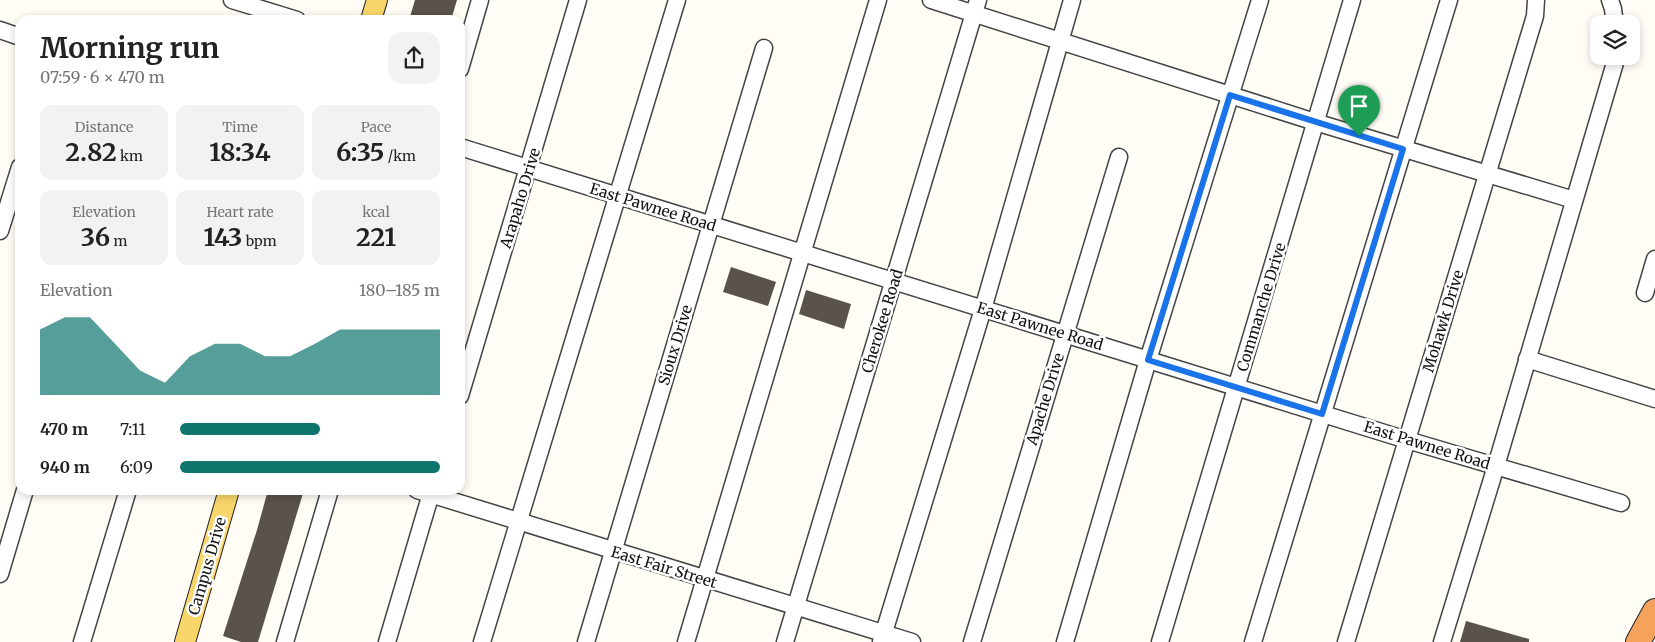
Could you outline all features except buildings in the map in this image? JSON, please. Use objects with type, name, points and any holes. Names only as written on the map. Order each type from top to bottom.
[{"type":"highway","points":[[1638,642],[1655,611]]},
{"type":"main road","points":[[372,15],[377,0]]},
{"type":"main road","name":"Campus Drive","points":[[185,642],[228,495]]},
{"type":"street","points":[[232,0],[256,4],[284,15]]},
{"type":"street","points":[[465,52],[480,0]]},
{"type":"street","name":"Arapaho Drive","points":[[465,379],[578,0]]},
{"type":"street","points":[[482,642],[677,0]]},
{"type":"street","points":[[686,642],[878,0]]},
{"type":"street","points":[[931,0],[976,7],[1060,41],[1315,122],[1574,200]]},
{"type":"street","points":[[882,638],[982,308],[1072,0]]},
{"type":"street","points":[[1065,642],[1148,360],[1260,0]]},
{"type":"street","name":"Commanche Drive","points":[[1160,642],[1352,0]]},
{"type":"street","points":[[1253,642],[1449,0]]},
{"type":"street","name":"Mohawk Drive","points":[[1346,642],[1535,16],[1536,0]]},
{"type":"street","points":[[1610,0],[1614,15]]},
{"type":"street","name":"Cherokee Road","points":[[785,642],[976,7]]},
{"type":"street","points":[[0,30],[15,35]]},
{"type":"street","name":"Sioux Drive","points":[[586,642],[764,48]]},
{"type":"street","points":[[1442,642],[1614,65]]},
{"type":"street","name":"East Pawnee Road","points":[[465,149],[1322,414],[1621,503]]},
{"type":"street","name":"Apache Drive","points":[[972,642],[1119,157]]},
{"type":"street","points":[[0,231],[15,183]]},
{"type":"street","points":[[1645,293],[1655,259]]},
{"type":"street","points":[[1527,359],[1655,399]]},
{"type":"street","points":[[0,574],[24,495]]},
{"type":"street","points":[[82,642],[126,495]]},
{"type":"street","points":[[285,642],[329,495]]},
{"type":"street","points":[[387,642],[425,495]]},
{"type":"street","name":"East Fair Street","points":[[438,495],[613,551],[796,606],[882,638],[912,642]]},
{"type":"route","points":[[1230,95],[1359,136],[1403,149],[1322,414],[1148,360],[1230,95]]}]
